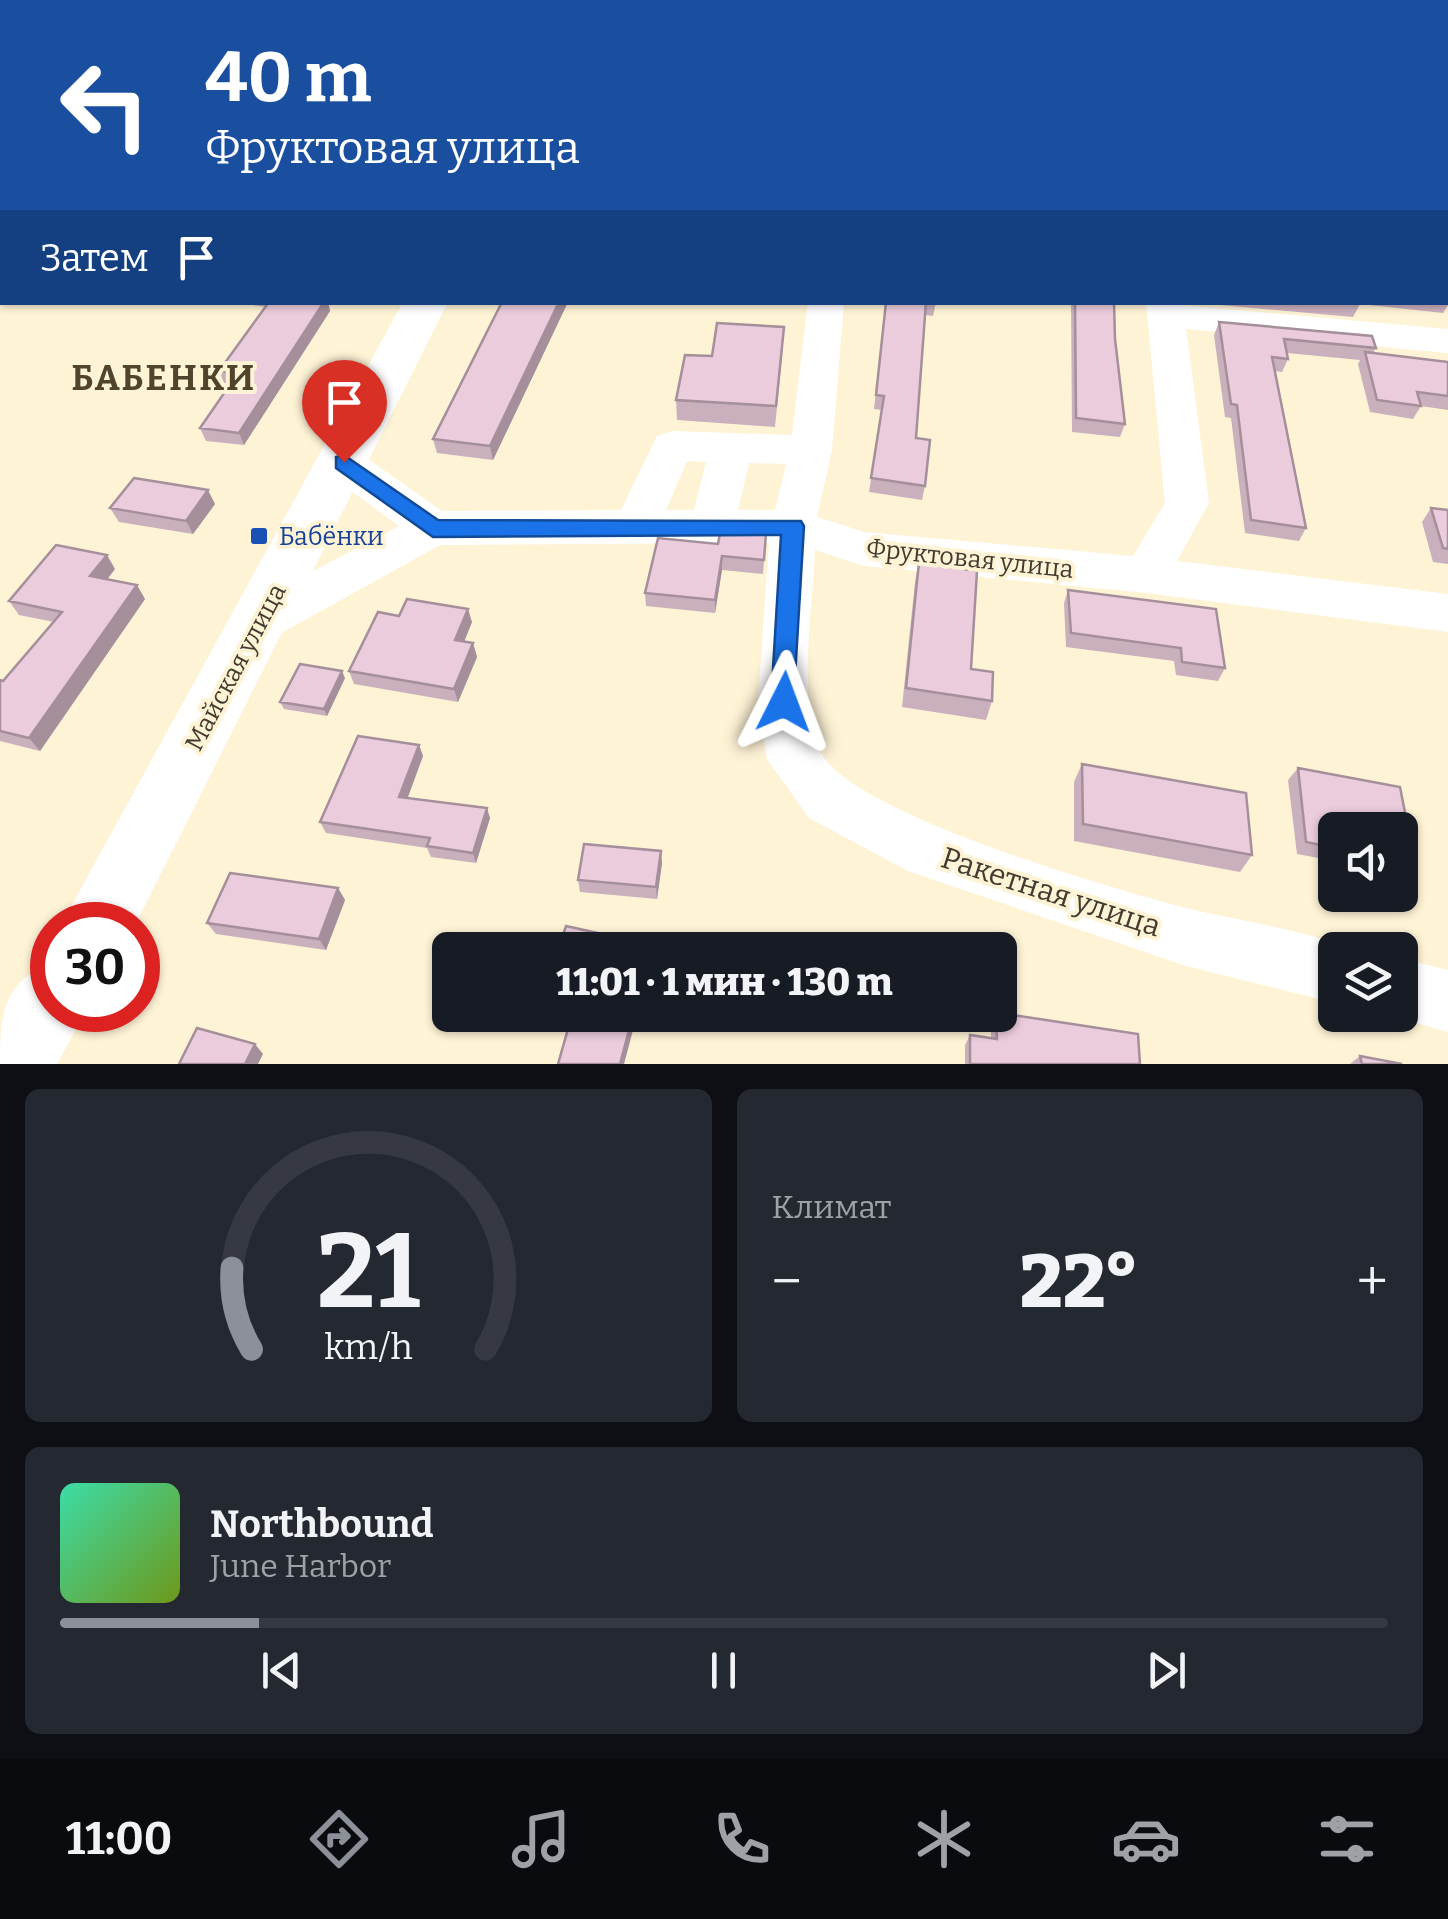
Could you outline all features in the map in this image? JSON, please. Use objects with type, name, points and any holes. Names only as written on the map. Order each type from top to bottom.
[{"type":"street","name":"Майская улица","points":[[109,902],[424,305]]},
{"type":"street","points":[[793,526],[812,450],[826,305]]},
{"type":"street","points":[[1146,575],[1187,503],[1165,310],[1448,341]]},
{"type":"street","points":[[636,527],[672,446],[812,450]]},
{"type":"street","points":[[712,527],[730,448]]},
{"type":"street","points":[[344,462],[433,528]]},
{"type":"street","name":"Фруктовая улица","points":[[259,622],[433,528],[793,526],[864,549],[1146,575],[1448,612]]},
{"type":"street","name":"Ракетная улица","points":[[793,526],[784,702],[794,759],[828,801],[908,845],[1186,937],[1318,969]]},
{"type":"street","points":[[1418,994],[1448,1001]]},
{"type":"street","points":[[14,1064],[33,1032]]},
{"type":"building","points":[[267,305],[322,305],[239,433],[200,428],[238,373],[219,371]]},
{"type":"building","points":[[500,305],[558,305],[490,446],[433,439]]},
{"type":"building","points":[[886,305],[926,305],[916,438],[930,440],[925,486],[871,478],[884,396],[876,395]]},
{"type":"building","points":[[1075,305],[1114,305],[1125,424],[1076,418]]},
{"type":"building","points":[[1219,322],[1372,336],[1376,348],[1284,339],[1288,359],[1272,357],[1306,528],[1251,520],[1237,405],[1231,404]]},
{"type":"building","points":[[717,323],[784,327],[776,406],[676,400],[685,355],[712,356]]},
{"type":"building","points":[[1365,352],[1448,362],[1448,396],[1417,392],[1421,406],[1377,400]]},
{"type":"building","points":[[134,478],[208,490],[186,521],[110,508]]},
{"type":"building","points":[[1431,508],[1448,510],[1448,549],[1443,548]]},
{"type":"building","points":[[720,533],[766,533],[764,560],[722,556],[715,600],[645,593],[658,538],[718,544]]},
{"type":"building","points":[[56,545],[107,555],[90,576],[137,585],[29,738],[0,731],[0,680],[62,612],[9,601]]},
{"type":"building","points":[[919,562],[977,571],[971,669],[993,672],[992,701],[906,688]]},
{"type":"building","points":[[1068,590],[1216,609],[1225,668],[1182,662],[1181,648],[1071,633]]},
{"type":"building","points":[[407,599],[468,609],[455,640],[473,643],[454,689],[349,671],[378,612],[399,616]]},
{"type":"building","points":[[300,664],[342,671],[324,709],[280,702]]},
{"type":"building","points":[[358,736],[419,745],[399,797],[487,808],[473,853],[427,846],[430,838],[320,822]]},
{"type":"building","points":[[1082,764],[1246,793],[1252,855],[1083,824]]},
{"type":"building","points":[[1298,768],[1400,787],[1405,812],[1318,812],[1318,844],[1306,842]]},
{"type":"building","points":[[584,844],[661,851],[656,887],[578,880]]},
{"type":"building","points":[[230,873],[338,888],[319,939],[207,923]]},
{"type":"building","points":[[566,926],[593,932],[564,932]]},
{"type":"building","points":[[1017,1016],[1138,1034],[1140,1064],[970,1064],[970,1035],[997,1039],[997,1032],[1017,1032]]},
{"type":"building","points":[[197,1028],[255,1044],[245,1064],[179,1064]]},
{"type":"building","points":[[567,1032],[628,1032],[620,1064],[558,1064]]},
{"type":"building","points":[[1360,1056],[1402,1064],[1362,1064]]},
{"type":"place","name":"Бабёнки","points":[[259,536]]},
{"type":"district","name":"БАБЕНКИ","points":[[164,378]]},
{"type":"route","points":[[344,462],[433,528],[793,526],[784,702]]}]
